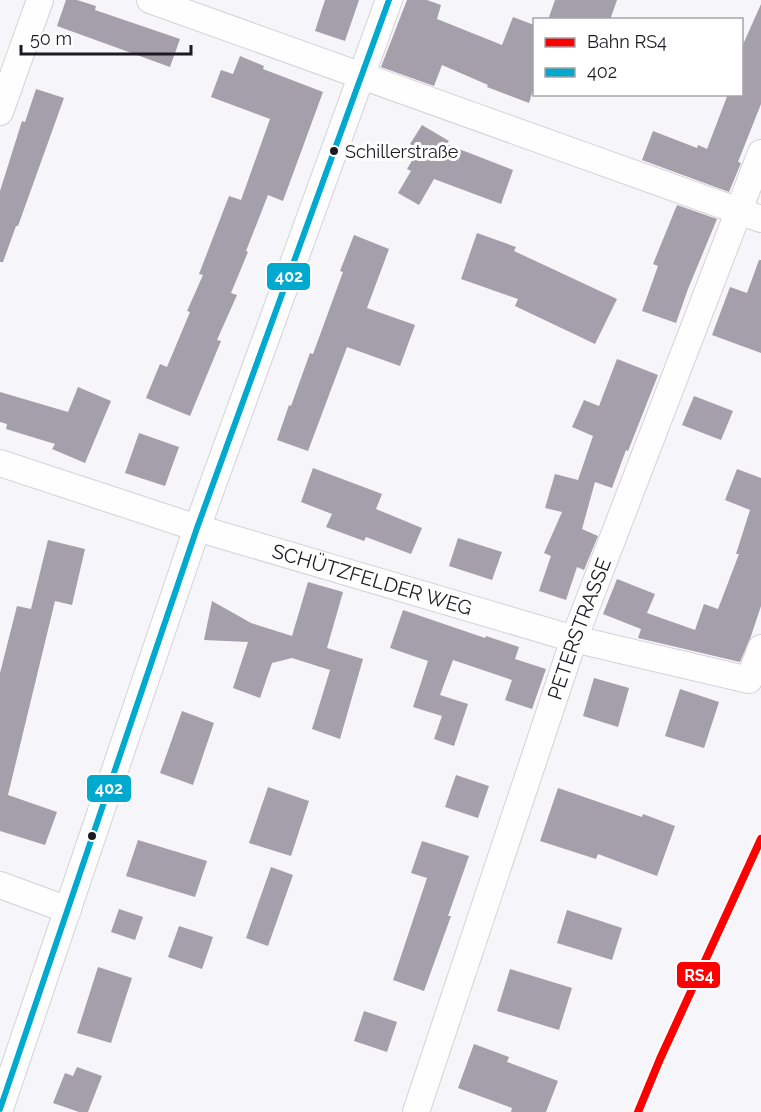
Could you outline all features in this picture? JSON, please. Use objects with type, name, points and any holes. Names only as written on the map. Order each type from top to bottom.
[{"type":"street","points":[[0,112],[40,0]]},
{"type":"street","points":[[150,0],[750,215]]},
{"type":"street","points":[[1,1111],[197,528],[389,0]]},
{"type":"street","name":"PETERSTRASSE","points":[[416,1112],[574,639],[750,215],[761,153]]},
{"type":"street","name":"SCHÜTZFELDER WEG","points":[[0,463],[197,528],[574,639],[749,680],[761,648]]},
{"type":"street","points":[[0,885],[68,910]]},
{"type":"building","points":[[66,0],[77,0],[96,6],[95,10],[180,39],[170,67],[57,26]]},
{"type":"building","points":[[325,0],[359,0],[345,41],[315,31]]},
{"type":"building","points":[[407,0],[427,0],[441,5],[437,19],[502,45],[513,17],[533,25],[533,90],[529,103],[487,87],[488,85],[442,65],[434,86],[381,67]]},
{"type":"building","points":[[555,0],[617,0],[611,18],[549,18]]},
{"type":"building","points":[[761,4],[761,104],[729,192],[642,160],[653,131],[697,148],[698,145],[707,149],[727,96],[743,96],[743,44]]},
{"type":"building","points":[[240,56],[264,66],[263,69],[323,92],[283,201],[268,195],[231,293],[237,295],[217,340],[221,341],[190,416],[146,398],[160,364],[167,367],[190,312],[187,311],[203,275],[199,274],[229,196],[241,200],[270,119],[211,97],[221,70],[233,74]]},
{"type":"building","points":[[36,89],[64,98],[18,226],[16,226],[3,262],[0,262],[0,191],[22,121],[25,122]]},
{"type":"building","points":[[422,125],[449,141],[446,144],[513,170],[501,204],[434,179],[419,205],[398,193],[411,171],[407,169],[419,149],[410,144]]},
{"type":"building","points":[[677,205],[717,219],[676,323],[642,311],[658,266],[653,264]]},
{"type":"building","points":[[477,233],[516,247],[514,251],[617,299],[595,344],[515,306],[518,299],[461,279]]},
{"type":"building","points":[[354,235],[389,249],[367,308],[415,325],[400,366],[347,347],[308,451],[277,440],[310,353],[313,354]]},
{"type":"building","points":[[759,260],[761,260],[761,353],[712,335],[730,287],[747,293]]},
{"type":"building","points":[[617,359],[658,375],[612,488],[595,482],[582,529],[598,536],[584,570],[577,567],[566,600],[539,591],[551,556],[544,553],[562,512],[545,508],[555,474],[578,480],[593,436],[572,427],[584,400],[599,406]]},
{"type":"building","points":[[78,387],[111,401],[85,463],[52,449],[55,444],[6,429],[7,424],[0,422],[0,392],[68,412]]},
{"type":"building","points":[[694,396],[733,411],[721,440],[682,425]]},
{"type":"building","points":[[139,433],[179,447],[165,486],[125,473]]},
{"type":"building","points":[[313,468],[382,494],[376,509],[422,528],[411,554],[366,537],[364,541],[326,527],[332,514],[301,502]]},
{"type":"building","points":[[737,469],[761,478],[761,606],[740,662],[638,638],[641,629],[603,614],[617,579],[655,594],[647,613],[695,630],[704,604],[718,609],[739,554],[736,554],[750,510],[725,500]]},
{"type":"building","points":[[458,538],[502,552],[492,580],[449,566]]},
{"type":"building","points":[[48,540],[85,549],[72,605],[55,601],[8,795],[57,812],[45,845],[0,831],[0,673],[17,606],[31,609]]},
{"type":"building","points":[[308,582],[343,592],[327,648],[363,659],[340,739],[312,729],[330,670],[292,658],[272,663],[260,698],[233,688],[248,642],[204,640],[212,601],[251,623],[292,636]]},
{"type":"building","points":[[403,610],[519,647],[515,659],[546,669],[532,709],[505,700],[512,680],[453,660],[440,695],[468,704],[454,746],[434,739],[442,716],[413,707],[428,661],[390,648]]},
{"type":"building","points":[[594,678],[629,688],[618,727],[583,716]]},
{"type":"building","points":[[680,689],[719,702],[704,748],[665,736]]},
{"type":"building","points":[[182,711],[214,723],[193,785],[160,773]]},
{"type":"building","points":[[456,775],[489,786],[478,818],[445,807]]},
{"type":"building","points":[[268,787],[309,801],[291,856],[249,843]]},
{"type":"building","points":[[558,788],[675,826],[657,876],[598,854],[596,859],[540,841]]},
{"type":"building","points":[[138,840],[207,861],[195,897],[126,876]]},
{"type":"building","points":[[422,841],[469,856],[448,916],[451,916],[424,991],[393,980],[427,878],[411,873]]},
{"type":"building","points":[[271,867],[293,875],[268,946],[246,938]]},
{"type":"building","points":[[119,909],[143,917],[135,940],[111,932]]},
{"type":"building","points":[[567,910],[622,928],[612,960],[557,943]]},
{"type":"building","points":[[179,926],[213,937],[202,969],[168,957]]},
{"type":"building","points":[[98,967],[132,978],[111,1043],[77,1033]]},
{"type":"building","points":[[510,969],[572,988],[559,1030],[497,1011]]},
{"type":"building","points":[[364,1011],[397,1022],[387,1052],[354,1041]]},
{"type":"building","points":[[474,1044],[509,1057],[507,1062],[558,1081],[546,1112],[511,1112],[512,1108],[458,1088]]},
{"type":"building","points":[[77,1067],[102,1076],[88,1112],[79,1112],[53,1103],[65,1073],[73,1076]]},
{"type":"rail line","name":"RS4","points":[[638,1112],[761,839]]},
{"type":"transit line","name":"402","points":[[0,1109],[197,528],[389,0]]},
{"type":"place","name":"Schillerstraße","points":[[334,151]]}]
